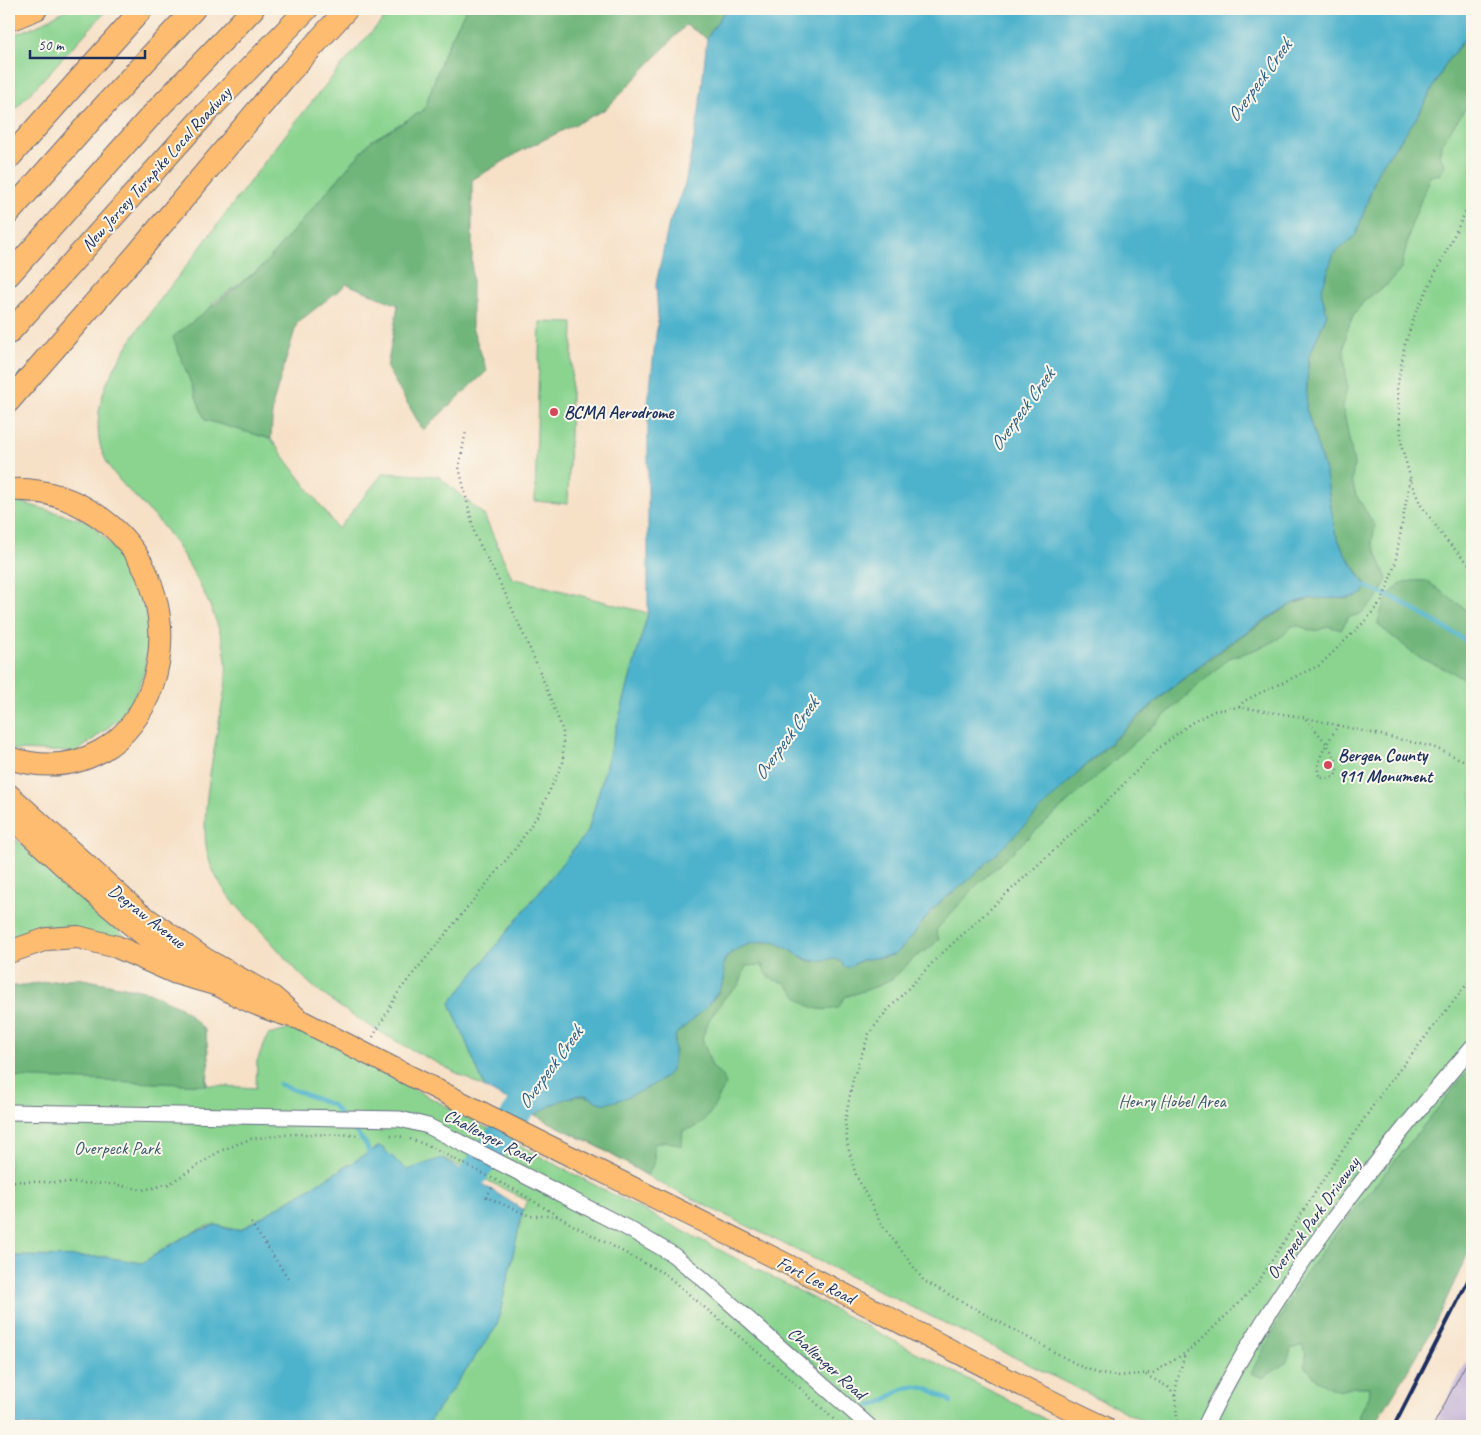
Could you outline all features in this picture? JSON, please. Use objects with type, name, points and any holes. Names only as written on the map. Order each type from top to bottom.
[{"type":"highway","points":[[9,20],[36,9]]},
{"type":"highway","points":[[9,158],[142,9]]},
{"type":"highway","points":[[9,213],[122,85],[194,9]]},
{"type":"highway","points":[[9,274],[149,118],[253,9]]},
{"type":"highway","name":"New Jersey Turnpike Local Roadway","points":[[9,333],[202,117],[307,9]]},
{"type":"highway","points":[[9,401],[347,9]]},
{"type":"highway","points":[[9,490],[33,490],[63,498],[91,511],[119,533],[140,560],[149,576],[159,610],[162,629],[158,667],[146,702],[137,718],[112,743],[92,754],[69,762],[38,764],[9,758]]},
{"type":"highway","points":[[9,952],[47,939],[67,936],[88,938],[117,946],[176,974],[218,985]]},
{"type":"main road","name":"Degraw Avenue","points":[[9,794],[138,912],[205,958],[273,996],[299,1019]]},
{"type":"main road","name":"Degraw Avenue","points":[[9,816],[128,924],[218,985],[266,1009],[299,1019],[526,1136]]},
{"type":"main road","name":"Fort Lee Road","points":[[526,1136],[678,1209],[1021,1386],[1104,1426]]},
{"type":"street","name":"Overpeck Park Driveway","points":[[1205,1426],[1269,1313],[1303,1259],[1419,1109],[1472,1046]]},
{"type":"street","name":"Challenger Road","points":[[9,1112],[391,1119],[409,1120],[437,1130],[629,1229],[672,1254],[703,1279],[869,1426]]},
{"type":"path","points":[[1472,198],[1415,314],[1400,364],[1397,388],[1402,448],[1410,478],[1421,505],[1445,539],[1472,567]]},
{"type":"path","points":[[366,1054],[399,991],[496,874],[527,832],[563,762],[563,731],[538,667],[505,593],[475,535],[460,467],[466,431]]},
{"type":"path","points":[[1240,706],[1244,701],[1320,665],[1366,620],[1383,599],[1388,588],[1398,548],[1410,478]]},
{"type":"path","points":[[1472,764],[1433,747],[1338,725],[1240,706],[1214,711],[1202,717],[1159,748],[1106,801],[936,959],[908,988],[869,1034],[853,1079],[845,1121],[848,1147],[864,1194],[890,1236],[924,1281],[1080,1366],[1100,1374],[1117,1376],[1153,1373],[1186,1353],[1212,1330],[1257,1284],[1332,1166],[1385,1088],[1472,978]]},
{"type":"path","points":[[1305,718],[1327,746],[1337,760],[1338,769],[1334,777],[1325,779],[1321,778],[1318,770],[1327,746],[1338,725]]},
{"type":"path","points":[[9,1272],[10,1181],[112,1184],[143,1190],[169,1184],[232,1145],[268,1136],[292,1134],[362,1135]]},
{"type":"path","points":[[381,1135],[403,1137],[429,1146],[517,1191],[665,1274],[800,1388],[841,1426]]},
{"type":"path","points":[[492,1188],[486,1197],[530,1216],[559,1216]]},
{"type":"path","points":[[251,1223],[290,1281]]},
{"type":"path","points":[[1179,1426],[1175,1397],[1177,1382],[1186,1353]]},
{"type":"path","points":[[1144,1374],[1168,1387],[1175,1397]]},
{"type":"green space","points":[[67,9],[108,9],[9,116],[9,36],[37,26]]},
{"type":"green space","points":[[393,9],[466,9],[444,53],[424,110],[371,141],[262,267],[212,304],[205,419],[271,439],[338,529],[383,473],[438,476],[484,515],[512,578],[648,613],[588,831],[450,1003],[485,1088],[379,1032],[312,986],[241,911],[215,876],[206,847],[205,816],[225,684],[226,661],[223,644],[210,605],[189,565],[166,530],[110,468],[101,448],[98,431],[100,405],[105,388],[138,330],[291,128],[341,67]]},
{"type":"green space","points":[[466,9],[726,9],[707,38],[686,25],[606,109],[521,151],[472,180],[472,327],[487,371],[423,430],[387,368],[398,305],[347,284],[297,323],[273,403],[271,439],[205,420],[173,337],[262,267],[371,141],[424,110],[444,53]]},
{"type":"green space","name":"Henry Hobel Area","points":[[1472,30],[1472,1237],[1372,1426],[1191,1426],[1184,1423],[1180,1426],[1154,1426],[658,1182],[595,1145],[535,1115],[676,1034],[1306,408]]},
{"type":"green space","points":[[1472,30],[1472,99],[1443,141],[1439,155],[1445,164],[1441,174],[1430,176],[1411,226],[1401,269],[1388,284],[1366,299],[1354,314],[1347,330],[1344,350],[1347,388],[1343,408],[1354,464],[1352,480],[1356,495],[1375,526],[1372,542],[1387,579],[1378,598],[1360,614],[1349,617],[1341,630],[1328,626],[1311,631],[1302,627],[1292,626],[1286,633],[1272,642],[1229,658],[977,885],[936,930],[939,939],[930,948],[915,957],[893,978],[878,986],[845,997],[838,1008],[820,1009],[807,1005],[784,982],[770,978],[765,973],[762,965],[746,966],[739,985],[725,997],[709,1020],[702,1038],[712,1067],[723,1076],[726,1085],[705,1120],[699,1125],[683,1130],[682,1146],[666,1141],[654,1144],[654,1164],[647,1175],[595,1145],[535,1115],[559,1101],[576,1096],[593,1098],[601,1103],[675,1053],[674,1043],[676,1034],[703,1010],[716,995],[724,980],[723,965],[726,958],[739,948],[756,943],[773,942],[809,961],[831,958],[854,965],[868,958],[885,958],[912,937],[920,923],[940,902],[966,882],[1054,795],[1174,686],[1243,635],[1292,604],[1317,597],[1333,596],[1345,599],[1367,586],[1344,552],[1335,532],[1326,475],[1306,408],[1308,359],[1327,314],[1321,292],[1334,253],[1356,235],[1378,170],[1417,117],[1448,60]]},
{"type":"green space","name":"BCMA Aerodrome","points":[[540,322],[573,323],[568,504],[535,501]]},
{"type":"green space","points":[[19,502],[90,522],[132,568],[150,626],[144,673],[128,712],[77,752],[14,750],[9,746],[9,503]]},
{"type":"green space","points":[[1409,581],[1427,581],[1472,614],[1472,686],[1460,676],[1417,656],[1378,625],[1383,606],[1396,588]]},
{"type":"green space","points":[[11,835],[134,944],[9,945]]},
{"type":"green space","name":"Overpeck Park","points":[[77,978],[149,992],[182,1008],[205,1030],[209,1059],[207,1085],[256,1088],[257,1061],[268,1035],[291,1029],[322,1040],[562,1168],[1058,1426],[426,1426],[497,1326],[523,1210],[528,1201],[443,1158],[408,1171],[380,1146],[240,1230],[216,1225],[200,1229],[142,1263],[105,1257],[9,1256],[9,987]]},
{"type":"green space","points":[[77,978],[149,992],[182,1008],[205,1030],[209,1059],[206,1085],[9,1077],[9,987]]},
{"type":"green space","points":[[1472,1066],[1472,1245],[1430,1334],[1374,1426],[1359,1426],[1360,1413],[1368,1399],[1369,1387],[1354,1387],[1338,1391],[1317,1380],[1305,1366],[1306,1354],[1302,1345],[1291,1349],[1287,1362],[1263,1378],[1251,1373],[1298,1284],[1331,1239]]},
{"type":"water","points":[[726,9],[1472,9],[1472,30],[1448,60],[1417,117],[1378,170],[1356,235],[1334,253],[1321,292],[1327,314],[1308,359],[1306,408],[1326,475],[1335,532],[1344,552],[1367,587],[1363,594],[1346,598],[1318,598],[1299,601],[1250,629],[1211,657],[1138,717],[962,886],[938,904],[894,955],[862,960],[849,967],[844,967],[842,962],[833,959],[811,961],[773,942],[758,942],[743,946],[731,953],[724,961],[724,980],[712,1000],[703,1011],[676,1034],[673,1063],[670,1072],[666,1076],[649,1087],[616,1101],[601,1103],[580,1095],[568,1098],[535,1115],[485,1088],[450,1003],[588,831],[648,613],[648,404],[658,318],[656,284],[669,223],[685,184],[699,113],[707,38]]},
{"type":"water","points":[[380,1146],[407,1170],[442,1158],[523,1210],[497,1326],[426,1426],[9,1426],[9,1256],[105,1257],[142,1263],[191,1233],[216,1225],[240,1230]]},
{"type":"building","points":[[1472,1352],[1472,1426],[1433,1426]]},
{"type":"waterway","points":[[1367,587],[1396,599],[1472,644]]},
{"type":"waterway","name":"Overpeck Creek","points":[[449,1208],[542,1078]]},
{"type":"waterway","points":[[279,1084],[332,1105],[340,1114]]},
{"type":"waterway","points":[[347,1122],[366,1144],[370,1156]]},
{"type":"waterway","points":[[870,1406],[883,1402],[901,1390],[914,1387],[934,1391],[951,1402]]},
{"type":"waterway","points":[[820,1426],[824,1424]]},
{"type":"railway","points":[[1394,1426],[1472,1273]]},
{"type":"place","name":"BCMA Aerodrome","points":[[554,412]]},
{"type":"place","name":"Bergen County 911 Monument","points":[[1328,765]]}]
